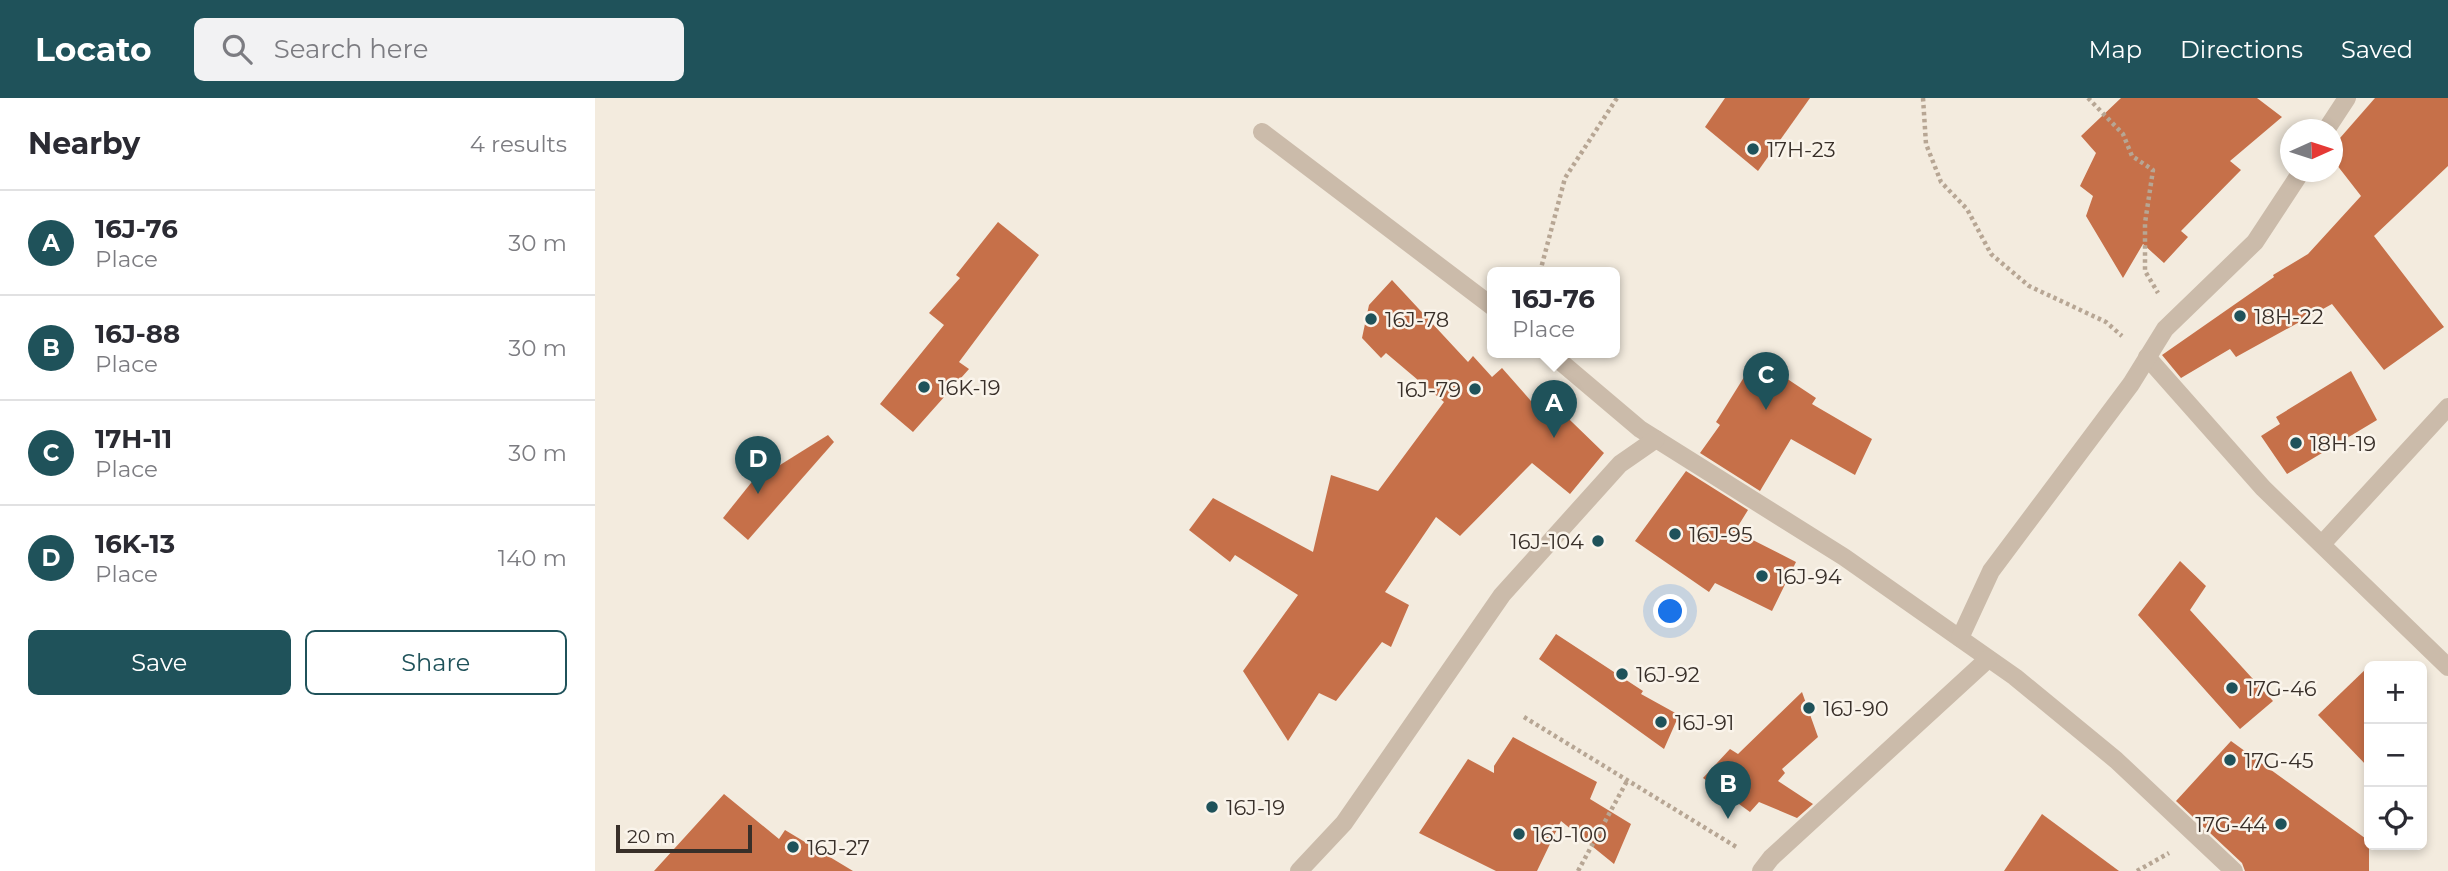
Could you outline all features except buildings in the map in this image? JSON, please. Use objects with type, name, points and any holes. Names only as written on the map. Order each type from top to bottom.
[{"type":"street","points":[[2333,119],[2347,98]]},
{"type":"street","points":[[1262,132],[1487,302]]},
{"type":"street","points":[[1960,638],[1991,571],[2131,384],[2165,329],[2217,282],[2255,242],[2294,182]]},
{"type":"street","points":[[2147,357],[2263,488],[2448,667]]},
{"type":"street","points":[[1556,358],[1656,439],[1844,557],[1988,659],[2116,760],[2234,871]]},
{"type":"street","points":[[2322,544],[2448,407]]},
{"type":"street","points":[[1299,871],[1344,823],[1502,595],[1620,464],[1656,439]]},
{"type":"street","points":[[1763,868],[1988,659]]},
{"type":"path","points":[[1541,267],[1565,178],[1617,98]]},
{"type":"path","points":[[1923,98],[1926,144],[1941,182],[1967,209],[1991,254],[2029,286],[2106,322],[2147,357]]},
{"type":"path","points":[[2088,98],[2123,134],[2132,156],[2153,170],[2145,223],[2145,271],[2159,294],[2180,314]]},
{"type":"path","points":[[1524,717],[1763,868]]},
{"type":"path","points":[[1578,871],[1627,781]]},
{"type":"place","name":"17H-23","points":[[1753,149]]},
{"type":"place","name":"18H-22","points":[[2240,316]]},
{"type":"place","name":"16J-78","points":[[1371,319]]},
{"type":"place","name":"16K-19","points":[[924,387]]},
{"type":"place","name":"16J-79","points":[[1475,389]]},
{"type":"place","name":"17H-11","points":[[1766,410]]},
{"type":"place","name":"16J-76","points":[[1554,438]]},
{"type":"place","name":"18H-19","points":[[2296,443]]},
{"type":"place","name":"16K-13","points":[[758,494]]},
{"type":"place","name":"16J-95","points":[[1675,534]]},
{"type":"place","name":"16J-104","points":[[1598,541]]},
{"type":"place","name":"16J-94","points":[[1762,576]]},
{"type":"place","name":"16J-92","points":[[1622,674]]},
{"type":"place","name":"17G-46","points":[[2232,688]]},
{"type":"place","name":"16J-90","points":[[1809,708]]},
{"type":"place","name":"16J-91","points":[[1661,722]]},
{"type":"place","name":"17G-45","points":[[2230,760]]},
{"type":"place","name":"16J-19","points":[[1212,807]]},
{"type":"place","name":"16J-88","points":[[1728,819]]},
{"type":"place","name":"17G-44","points":[[2281,824]]},
{"type":"place","name":"16J-100","points":[[1519,834]]},
{"type":"place","name":"16J-27","points":[[793,847]]}]
